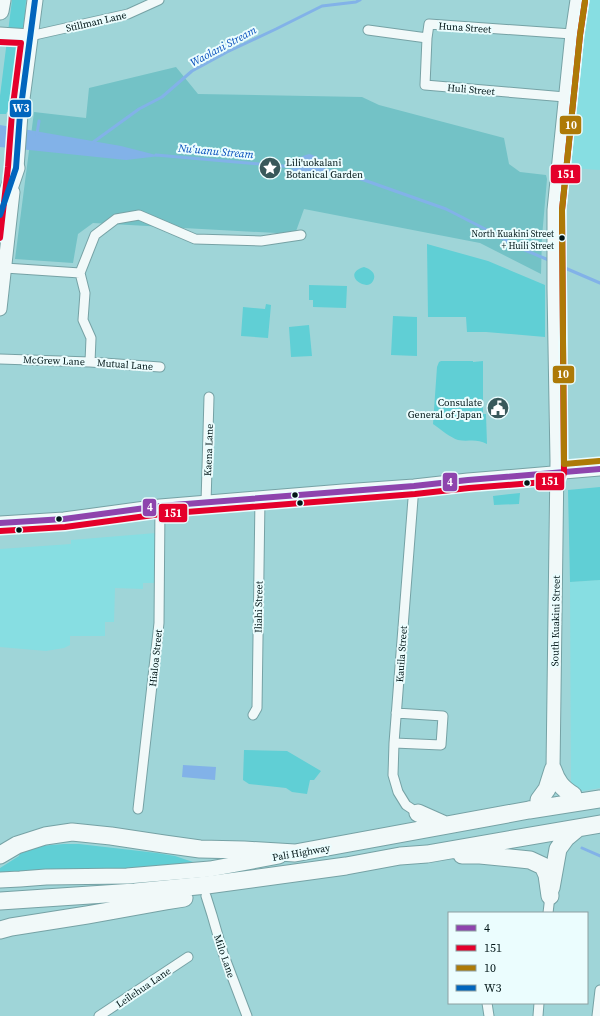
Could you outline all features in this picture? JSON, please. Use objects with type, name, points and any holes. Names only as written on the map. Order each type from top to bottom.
[{"type":"highway","points":[[0,11],[2,0]]},
{"type":"highway","points":[[0,215],[16,165]]},
{"type":"highway","points":[[553,770],[559,783],[565,790],[573,795]]},
{"type":"highway","points":[[539,800],[547,789],[553,770]]},
{"type":"highway","points":[[471,820],[476,811],[600,791]]},
{"type":"highway","name":"Pali Highway","points":[[295,853],[471,820],[600,799]]},
{"type":"highway","points":[[418,813],[445,825]]},
{"type":"highway","name":"Pali Highway","points":[[0,901],[142,892],[207,885],[346,866],[400,856],[427,854],[600,824]]},
{"type":"highway","points":[[550,896],[558,848],[566,838],[578,828]]},
{"type":"highway","points":[[0,855],[17,845],[45,836],[72,832],[200,849],[295,853]]},
{"type":"highway","points":[[427,854],[480,855],[530,860],[543,866],[547,875],[550,896]]},
{"type":"highway","points":[[0,930],[166,900],[206,896],[319,869]]},
{"type":"main road","points":[[16,165],[20,114],[35,0]]},
{"type":"main road","name":"Pali Highway","points":[[0,880],[46,877],[127,876],[210,869],[295,853]]},
{"type":"main road","points":[[0,876],[20,879]]},
{"type":"street","name":"Stillman Lane","points":[[30,36],[128,14],[159,0]]},
{"type":"street","name":"South Kuakini Street","points":[[553,770],[556,473],[554,210],[565,97],[577,0]]},
{"type":"street","name":"Huna Street","points":[[368,30],[427,38],[429,24],[572,34]]},
{"type":"street","points":[[5,35],[30,36]]},
{"type":"street","name":"Huli Street","points":[[427,38],[425,86],[565,97]]},
{"type":"street","points":[[0,309],[16,165]]},
{"type":"street","points":[[5,268],[80,273],[95,235],[116,219],[139,215],[195,238],[261,241],[301,235]]},
{"type":"street","name":"McGrew Lane","points":[[0,359],[90,362],[91,338],[83,320],[84,293],[80,273]]},
{"type":"street","name":"Mutual Lane","points":[[90,362],[160,367]]},
{"type":"street","name":"Kaena Lane","points":[[206,503],[209,397]]},
{"type":"street","points":[[0,523],[64,519],[160,506],[343,490],[414,486],[600,469]]},
{"type":"street","name":"Kauila Street","points":[[414,486],[396,713],[393,775],[398,792],[406,805],[418,813]]},
{"type":"street","name":"Iliahi Street","points":[[253,715],[257,708],[260,498]]},
{"type":"street","name":"Hialoa Street","points":[[138,809],[159,623],[160,506]]},
{"type":"street","points":[[394,742],[441,745],[443,716],[396,713]]},
{"type":"street","name":"Milo Lane","points":[[206,896],[223,953],[247,1016]]},
{"type":"street","points":[[548,912],[550,896]]},
{"type":"street","name":"Leilehua Lane","points":[[99,1016],[188,957]]},
{"type":"street","points":[[597,1016],[600,990]]},
{"type":"street","points":[[488,1004],[489,1016]]},
{"type":"street","points":[[538,1016],[539,1004]]},
{"type":"shaded area","points":[[12,0],[26,0],[25,14],[12,109],[6,114],[0,114],[0,96]]},
{"type":"shaded area","points":[[577,0],[600,0],[600,170],[558,167]]},
{"type":"shaded area","name":"Lili'uokalani Botanical Garden","points":[[176,67],[198,94],[362,97],[379,105],[504,138],[509,164],[520,172],[546,175],[547,179],[542,237],[541,274],[480,243],[304,209],[295,234],[93,223],[78,234],[73,263],[15,259],[34,112],[86,118],[89,88]]},
{"type":"shaded area","points":[[0,125],[121,146],[160,156],[126,160],[0,147]]},
{"type":"shaded area","points":[[309,154],[320,159],[324,166],[325,169],[319,180],[299,176],[291,167],[298,158]]},
{"type":"shaded area","points":[[427,244],[488,261],[545,285],[545,337],[486,332],[467,332],[466,317],[428,317]]},
{"type":"shaded area","points":[[364,267],[371,270],[374,274],[373,281],[366,285],[357,281],[354,274],[357,270]]},
{"type":"shaded area","points":[[309,285],[347,286],[346,308],[313,307],[313,300],[309,300]]},
{"type":"shaded area","points":[[266,304],[271,305],[268,338],[241,336],[243,307],[265,309]]},
{"type":"shaded area","points":[[393,316],[417,317],[417,356],[391,355]]},
{"type":"shaded area","points":[[309,325],[312,356],[291,357],[289,327]]},
{"type":"shaded area","points":[[441,361],[483,361],[483,414],[486,414],[487,444],[483,442],[455,439],[433,424],[437,367]]},
{"type":"shaded area","points":[[600,487],[600,580],[570,582],[568,490]]},
{"type":"shaded area","points":[[520,493],[519,504],[494,505],[493,496]]},
{"type":"shaded area","points":[[156,533],[157,583],[143,583],[143,589],[115,588],[114,622],[105,622],[105,636],[70,636],[70,645],[64,648],[46,651],[0,647],[0,549],[71,544],[71,540]]},
{"type":"shaded area","points":[[600,580],[600,788],[571,793],[570,582]]},
{"type":"shaded area","points":[[244,750],[287,751],[321,771],[314,780],[310,780],[307,794],[292,792],[286,788],[249,784],[243,780]]},
{"type":"shaded area","points":[[183,765],[216,767],[215,780],[182,777]]},
{"type":"shaded area","points":[[79,844],[157,853],[175,856],[196,863],[186,866],[0,874],[0,868],[19,856],[21,851],[40,846]]},
{"type":"waterway","name":"Waolani Stream","points":[[92,143],[139,109],[162,97],[192,71],[227,52],[322,6],[356,2],[360,0]]},
{"type":"waterway","points":[[37,134],[39,121]]},
{"type":"waterway","name":"Nuʻuanu Stream","points":[[156,155],[294,167]]},
{"type":"waterway","name":"Nuʻuanu Stream","points":[[321,169],[361,179],[446,209],[520,248],[551,261]]},
{"type":"waterway","name":"Nuʻuanu Stream","points":[[558,265],[600,283]]},
{"type":"waterway","points":[[582,848],[600,856]]},
{"type":"transit line","name":"W3","points":[[0,215],[16,168],[20,114],[35,0]]},
{"type":"transit line","name":"151","points":[[0,531],[65,527],[161,514],[415,494],[557,481],[562,479],[564,473],[562,210],[580,35],[585,1]]},
{"type":"transit line","name":"10","points":[[585,1],[580,35],[562,210],[564,464],[599,461]]},
{"type":"transit line","name":"151","points":[[0,42],[21,43],[12,113],[0,238]]},
{"type":"transit line","name":"4","points":[[0,523],[64,519],[160,506],[414,486],[600,469]]},
{"type":"place","name":"Lili'uokalani Botanical Garden","points":[[270,168]]},
{"type":"place","name":"North Kuakini Street + Huili Street","points":[[562,238]]},
{"type":"place","name":"Consulate General of Japan","points":[[498,408]]}]
